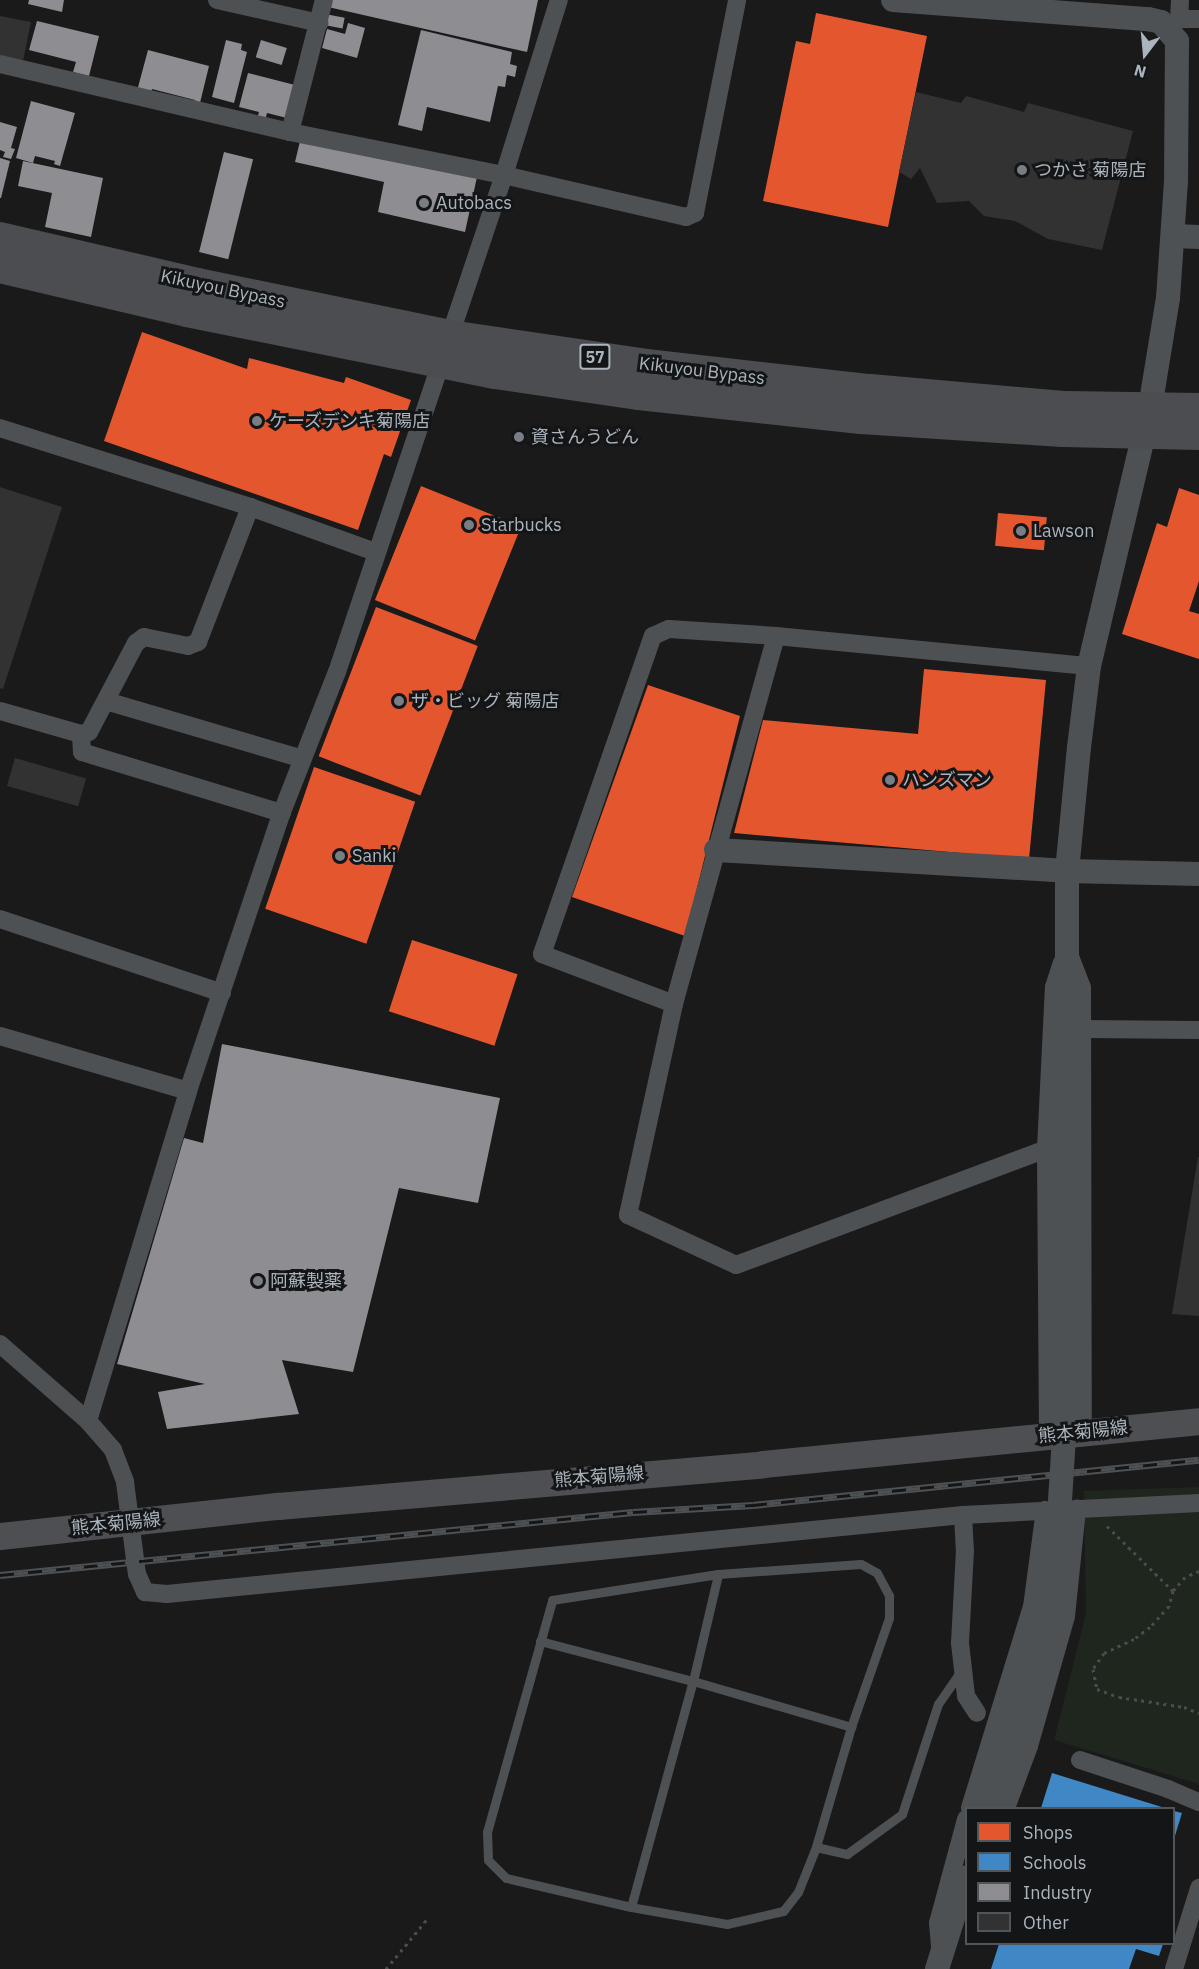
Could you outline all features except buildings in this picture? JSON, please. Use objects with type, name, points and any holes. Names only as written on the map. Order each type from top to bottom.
[{"type":"highway","name":"Kikuyou Bypass","points":[[0,238],[197,284],[445,349],[495,374],[639,394],[861,418],[1063,431],[1148,421],[1199,409]]},
{"type":"highway","name":"Kikuyou Bypass","points":[[0,267],[187,311],[445,349]]},
{"type":"highway","name":"Kikuyou Bypass","points":[[1148,421],[1199,434]]},
{"type":"main road","name":"熊本菊陽線","points":[[0,1536],[301,1504],[763,1464],[1199,1421]]},
{"type":"street","points":[[217,0],[319,24]]},
{"type":"street","points":[[290,132],[324,0]]},
{"type":"street","points":[[88,1421],[188,1091],[282,813],[337,672],[504,175],[559,0]]},
{"type":"street","points":[[0,64],[290,132],[504,175],[686,217],[694,213],[737,0]]},
{"type":"street","points":[[893,0],[1148,19],[1174,24],[1199,20]]},
{"type":"street","points":[[997,1802],[1047,1616],[1057,1548],[1064,1438],[1067,871],[1089,666],[1148,421],[1168,298],[1173,236],[1178,54],[1174,24],[1180,0]]},
{"type":"street","points":[[1173,236],[1199,237]]},
{"type":"street","points":[[0,428],[250,507],[376,552]]},
{"type":"street","points":[[0,711],[81,734],[89,732],[136,643],[144,637],[188,646],[198,642],[250,507]]},
{"type":"street","points":[[674,1004],[542,954],[653,636],[669,629],[776,636],[1089,666]]},
{"type":"street","points":[[776,636],[674,1004],[628,1215],[736,1265],[1046,1149]]},
{"type":"street","points":[[106,701],[303,759]]},
{"type":"street","points":[[81,734],[82,752],[282,813]]},
{"type":"street","points":[[716,850],[1067,871],[1199,874]]},
{"type":"street","points":[[0,919],[222,993]]},
{"type":"street","points":[[1066,949],[1082,987],[1083,1431]]},
{"type":"street","points":[[1048,1435],[1046,1149],[1054,987],[1066,949]]},
{"type":"street","points":[[1083,1029],[1199,1030]]},
{"type":"street","points":[[0,1036],[188,1091]]},
{"type":"street","points":[[0,1344],[88,1421],[113,1450],[125,1482],[136,1574],[146,1592],[167,1594],[963,1515],[1199,1503]]},
{"type":"street","points":[[997,1802],[1029,1746],[1066,1617],[1077,1509]]},
{"type":"street","points":[[971,1807],[1032,1607],[1045,1510]]},
{"type":"street","points":[[963,1515],[965,1550],[960,1643],[966,1696],[977,1713]]},
{"type":"street","points":[[1080,1760],[1199,1802]]},
{"type":"street","points":[[939,1962],[938,1923],[965,1823]]},
{"type":"street","points":[[939,1962],[965,1881]]},
{"type":"street","points":[[1174,1969],[1199,1888]]},
{"type":"street","points":[[939,1962],[960,1931],[965,1916]]},
{"type":"lane","points":[[861,1564],[877,1573],[889,1596],[889,1618],[851,1727],[816,1847],[798,1892],[783,1911],[727,1924],[631,1907],[506,1878],[488,1860],[487,1832],[540,1641],[552,1600],[718,1574],[861,1564]]},
{"type":"lane","points":[[631,1907],[693,1681],[718,1574]]},
{"type":"lane","points":[[540,1641],[693,1681],[851,1727]]},
{"type":"lane","points":[[816,1847],[847,1854],[902,1814],[938,1704],[963,1668]]},
{"type":"path","points":[[1118,1524],[1106,1525],[1173,1591]]},
{"type":"path","points":[[1199,1570],[1185,1576],[1173,1591],[1169,1606],[1150,1627],[1134,1639],[1104,1653],[1094,1669],[1097,1689],[1119,1697],[1184,1707],[1199,1713]]},
{"type":"path","points":[[386,1969],[428,1918]]},
{"type":"shaded area","points":[[1199,1487],[1199,1784],[1054,1740],[1086,1614],[1084,1491]]},
{"type":"railway","points":[[0,1575],[633,1512],[753,1505],[1199,1460]]},
{"type":"place","name":"つかさ 菊陽店","points":[[1022,170]]},
{"type":"place","name":"Autobacs","points":[[424,203]]},
{"type":"place","name":"ケーズデンキ菊陽店","points":[[257,421]]},
{"type":"place","name":"資さんうどん","points":[[519,437]]},
{"type":"place","name":"Starbucks","points":[[469,525]]},
{"type":"place","name":"Lawson","points":[[1021,531]]},
{"type":"place","name":"ザ・ビッグ 菊陽店","points":[[399,701]]},
{"type":"place","name":"ハンズマン","points":[[890,780]]},
{"type":"place","name":"Sanki","points":[[340,856]]},
{"type":"place","name":"阿蘇製薬","points":[[258,1281]]}]
